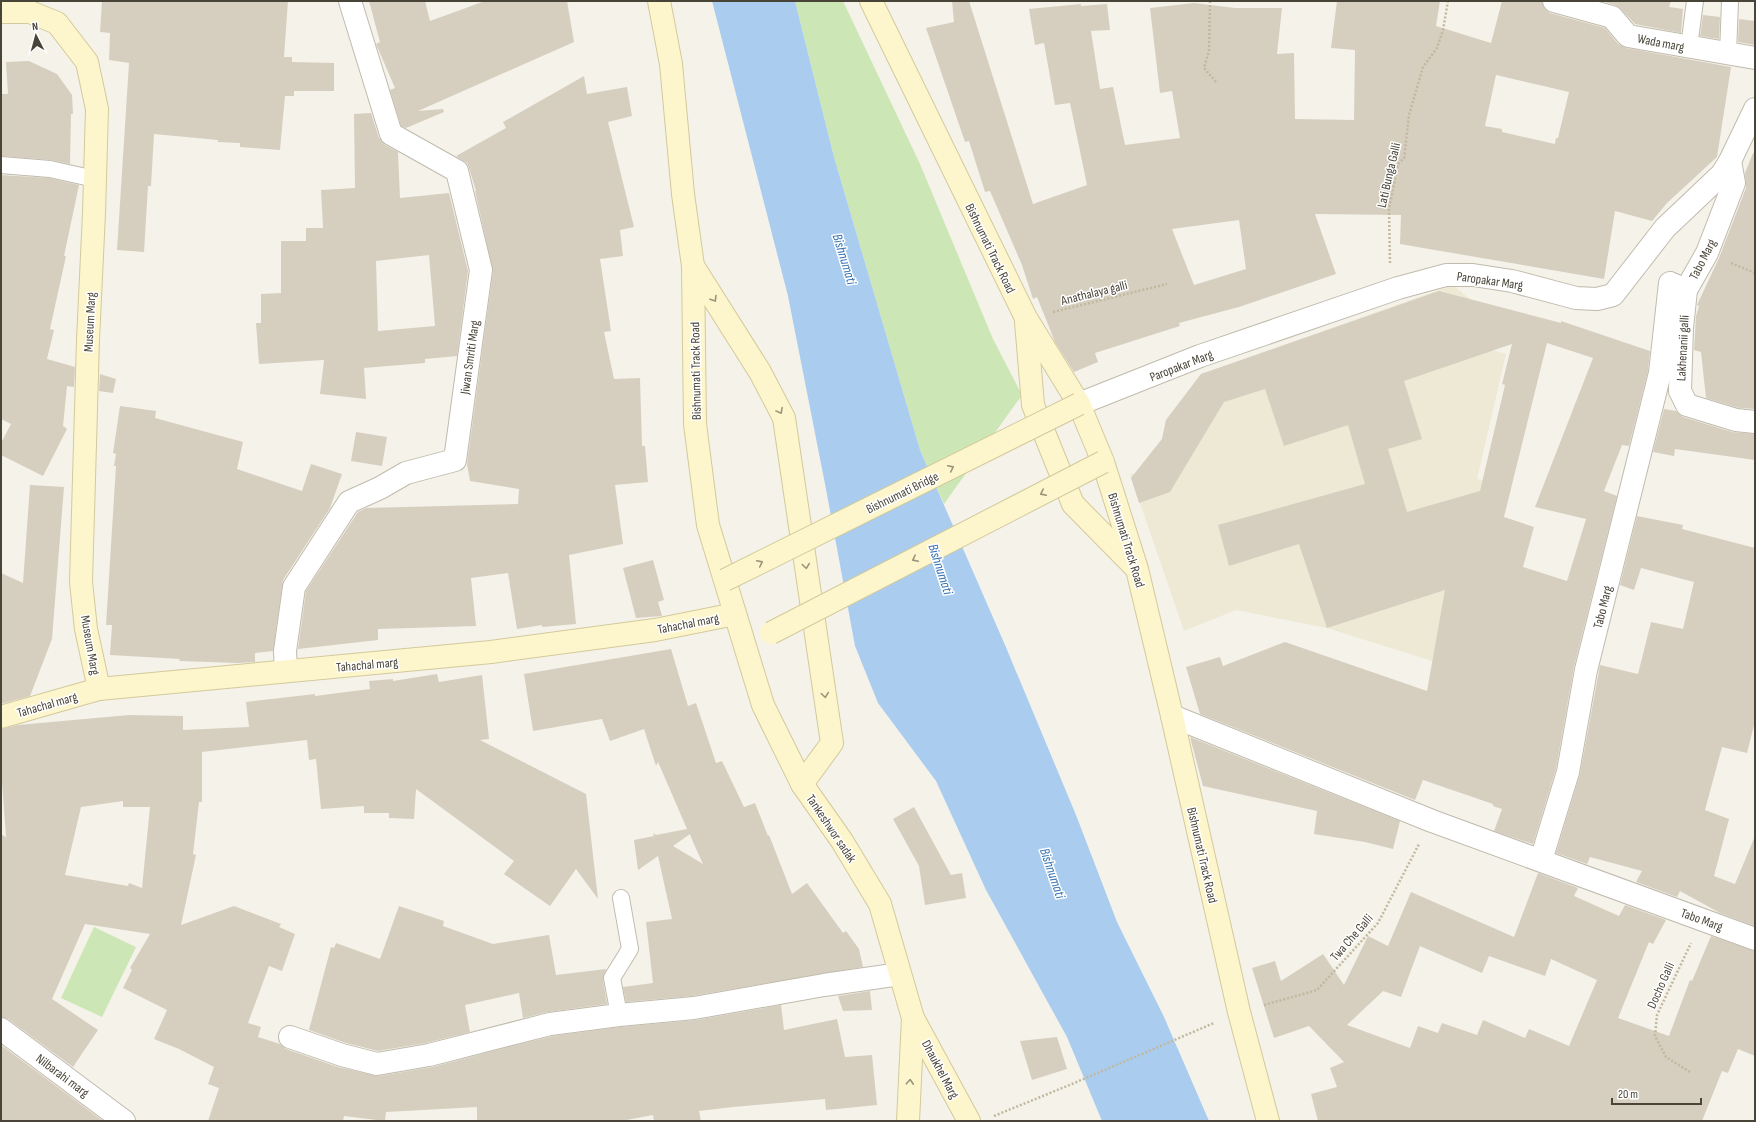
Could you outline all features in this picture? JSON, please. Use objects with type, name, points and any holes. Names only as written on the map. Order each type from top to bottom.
[{"type":"main road","name":"Bishnumati Track Road","points":[[659,1],[671,64],[683,194],[694,266],[696,424],[708,525],[743,642]]},
{"type":"main road","name":"Bishnumati Track Road","points":[[871,1],[1026,318],[1079,404],[1103,462],[1137,569],[1239,1012],[1268,1121]]},
{"type":"main road","name":"Museum Marg","points":[[1,12],[30,12],[57,23],[87,62],[98,109],[88,340],[82,582],[86,629],[99,690]]},
{"type":"main road","points":[[694,266],[760,372],[784,418],[832,743],[802,784]]},
{"type":"main road","points":[[1026,318],[1033,405],[1074,504],[1137,569]]},
{"type":"main road","name":"Bishnumati Bridge","points":[[725,580],[1079,404]]},
{"type":"main road","points":[[743,642],[771,633],[1103,462]]},
{"type":"main road","name":"Tahachal marg","points":[[1,717],[99,690],[491,652],[655,630],[735,614]]},
{"type":"main road","name":"Tankeshwor sadak","points":[[743,642],[763,705],[802,784],[842,841],[880,904],[913,1018]]},
{"type":"main road","points":[[908,1121],[913,1018]]},
{"type":"main road","name":"Dhaukhel Marg","points":[[913,1018],[979,1120]]},
{"type":"street","name":"Jiwan Smriti Marg","points":[[286,671],[285,651],[294,587],[350,502],[380,488],[406,473],[455,460],[481,270],[457,171],[391,134],[350,1]]},
{"type":"street","name":"Wada marg","points":[[1554,1],[1612,18],[1628,36],[1755,58]]},
{"type":"street","name":"Paropakar Marg","points":[[1079,404],[1200,356],[1398,288],[1446,275],[1473,275],[1512,281],[1576,298],[1597,299],[1613,295],[1665,228],[1722,174],[1730,161],[1755,109]]},
{"type":"street","name":"Tabo Marg","points":[[1730,161],[1734,183],[1707,253],[1686,290],[1670,282],[1660,373],[1586,670],[1568,772],[1541,860],[1755,939]]},
{"type":"street","name":"Lakhenanii galli","points":[[1686,290],[1682,328],[1680,391],[1687,405],[1736,420],[1755,422]]},
{"type":"street","points":[[1172,716],[1432,821],[1541,860]]},
{"type":"street","points":[[290,1037],[342,1055],[377,1064],[429,1055],[550,1024],[620,1015],[694,1008],[824,985],[900,974]]},
{"type":"street","name":"Nilbarahi marg","points":[[1,1029],[124,1121]]},
{"type":"lane","points":[[1689,47],[1695,1]]},
{"type":"lane","points":[[1728,54],[1730,1]]},
{"type":"lane","points":[[1,164],[50,169],[96,179]]},
{"type":"lane","points":[[620,1015],[612,978],[630,949],[621,898]]},
{"type":"path","points":[[1210,1],[1209,51],[1204,68],[1217,83]]},
{"type":"path","name":"Lati Bunga Galli","points":[[1398,288],[1389,262],[1388,209],[1398,164],[1404,158],[1409,114],[1423,67],[1437,48],[1448,1]]},
{"type":"path","name":"Anathalaya galli","points":[[1026,318],[1167,284]]},
{"type":"path","name":"Twa Che Galli","points":[[1239,1012],[1317,990],[1378,923],[1432,821]]},
{"type":"path","name":"Docho Galli","points":[[1690,1072],[1666,1057],[1655,1036],[1656,1015],[1703,919]]},
{"type":"path","points":[[979,1120],[1072,1084],[1197,1030]]},
{"type":"shaded area","points":[[1453,285],[1484,311],[1488,349],[1506,354],[1477,479],[1500,484],[1432,661],[1327,628],[1236,610],[1184,631],[1130,474],[1135,473],[1162,439],[1166,420],[1201,374]]},
{"type":"green space","points":[[795,1],[843,1],[920,164],[993,339],[1022,395],[944,504],[920,450],[834,157]]},
{"type":"green space","points":[[94,927],[136,947],[102,1017],[61,998]]},
{"type":"water","name":"Bishnumati","points":[[712,1],[795,1],[834,157],[920,450],[1005,645],[1076,815],[1117,922],[1164,1017],[1209,1121],[1102,1121],[1067,1037],[986,890],[936,781],[878,703],[855,646],[788,296]]},
{"type":"building","points":[[102,1],[288,1],[284,57],[292,57],[292,62],[334,63],[334,91],[294,91],[294,96],[285,96],[280,150],[240,147],[240,143],[218,142],[218,140],[154,134],[151,186],[148,186],[144,252],[117,250],[129,63],[109,60],[110,33],[100,32]]},
{"type":"building","points":[[369,1],[425,1],[430,21],[485,1],[567,1],[574,42],[418,111],[443,109],[444,112],[406,128],[401,126],[390,90],[395,88],[376,44],[380,42]]},
{"type":"building","points":[[952,1],[969,1],[1033,204],[1087,185],[1070,103],[1055,105],[1044,43],[1035,45],[1029,9],[1081,4],[1081,6],[1107,4],[1110,30],[1091,31],[1100,89],[1113,87],[1125,145],[1180,138],[1172,91],[1160,93],[1150,8],[1194,3],[1235,8],[1282,8],[1277,54],[1294,53],[1295,119],[1354,120],[1355,50],[1331,48],[1337,1],[1440,1],[1436,26],[1491,43],[1502,1],[1542,1],[1545,9],[1550,13],[1605,28],[1618,44],[1626,48],[1731,67],[1717,157],[1667,203],[1652,221],[1615,211],[1604,279],[1400,244],[1401,215],[1315,214],[1336,274],[1239,307],[1179,323],[1180,326],[1095,353],[1098,362],[1074,372],[1055,342],[1037,297],[1033,299],[1022,265],[990,191],[985,192],[969,141],[965,142],[926,28],[954,22]],"holes":[[[1496,75],[1569,92],[1558,138],[1556,138],[1555,144],[1502,132],[1502,129],[1485,126]],[[1239,220],[1246,269],[1194,285],[1172,229]]]},
{"type":"building","points":[[1601,1],[1671,1],[1669,7],[1683,9],[1681,33],[1635,24],[1621,9],[1615,5]]},
{"type":"building","points":[[1703,15],[1720,17],[1719,39],[1700,36]]},
{"type":"building","points":[[1739,19],[1755,21],[1755,45],[1738,42]]},
{"type":"building","points":[[29,61],[57,74],[72,95],[73,114],[71,114],[70,164],[51,160],[1,156],[1,94],[8,94],[6,62]]},
{"type":"building","points":[[584,76],[587,94],[627,87],[632,116],[608,122],[634,227],[620,230],[623,256],[600,259],[611,331],[604,332],[614,379],[640,378],[642,446],[645,446],[648,482],[615,485],[623,544],[569,555],[576,624],[542,627],[542,625],[517,629],[508,573],[471,578],[476,626],[378,629],[378,640],[298,649],[306,591],[358,512],[366,508],[518,504],[519,489],[470,481],[467,464],[493,271],[476,191],[469,168],[467,163],[456,156],[506,128],[503,122]]},
{"type":"building","points":[[371,113],[379,138],[385,145],[398,152],[400,198],[449,193],[468,271],[457,356],[425,359],[425,363],[364,368],[366,399],[320,394],[324,360],[259,364],[256,323],[261,323],[261,294],[281,293],[281,241],[306,241],[306,228],[323,228],[321,190],[355,188],[354,114]],"holes":[[[429,255],[435,326],[378,331],[376,261]]]},
{"type":"building","points":[[1753,153],[1755,153],[1755,409],[1739,408],[1706,398],[1701,352],[1694,350],[1696,316],[1699,306],[1697,305],[1719,258],[1746,188],[1745,173]]},
{"type":"building","points":[[1,175],[49,178],[79,185],[64,256],[66,256],[50,329],[54,330],[47,359],[75,367],[74,387],[67,386],[63,426],[67,429],[43,476],[1,455],[1,443],[11,424],[1,419]]},
{"type":"building","points":[[1439,291],[1561,323],[1561,321],[1650,351],[1648,371],[1629,446],[1622,445],[1604,491],[1617,496],[1574,667],[1556,769],[1533,844],[1494,831],[1502,809],[1493,806],[1493,804],[1423,780],[1415,800],[1200,714],[1186,667],[1220,657],[1223,666],[1285,642],[1427,691],[1445,590],[1327,628],[1299,544],[1229,566],[1218,525],[1365,484],[1348,425],[1284,446],[1265,389],[1224,402],[1170,492],[1139,503],[1131,478],[1162,439],[1166,420],[1201,374]],"holes":[[[1547,343],[1593,358],[1535,507],[1586,519],[1567,581],[1523,567],[1534,527],[1504,517]],[[1512,344],[1502,384],[1505,385],[1480,491],[1407,512],[1388,449],[1422,439],[1404,381]]]},
{"type":"building","points":[[100,374],[116,379],[113,393],[99,391]]},
{"type":"building","points":[[120,406],[156,411],[155,418],[243,442],[237,469],[302,491],[311,464],[342,474],[330,508],[283,580],[273,651],[255,653],[255,662],[238,663],[179,661],[180,659],[110,655],[112,625],[106,625],[116,466],[114,466],[116,454],[113,453]]},
{"type":"building","points":[[1664,409],[1676,411],[1683,417],[1732,432],[1755,434],[1755,460],[1675,449],[1674,456],[1653,452]]},
{"type":"building","points":[[356,432],[387,437],[382,466],[351,461]]},
{"type":"building","points":[[30,485],[64,487],[52,639],[30,696],[1,704],[1,573],[23,583]]},
{"type":"building","points":[[1637,516],[1683,525],[1682,529],[1755,548],[1755,721],[1747,753],[1722,747],[1705,810],[1729,819],[1714,876],[1735,884],[1755,836],[1755,926],[1720,913],[1680,891],[1677,897],[1636,882],[1642,871],[1590,857],[1587,864],[1556,853],[1580,774],[1600,665],[1638,674],[1651,622],[1683,629],[1694,582],[1641,568],[1634,590],[1620,585]]},
{"type":"building","points":[[653,560],[664,600],[658,602],[662,616],[636,618],[623,568]]},
{"type":"building","points":[[671,649],[688,706],[696,703],[716,763],[722,761],[744,807],[755,803],[792,894],[807,883],[843,933],[846,931],[859,949],[863,967],[692,996],[626,1002],[623,987],[653,983],[646,922],[672,919],[658,856],[638,870],[634,840],[654,836],[653,833],[656,835],[687,829],[658,762],[656,766],[644,729],[610,741],[602,719],[533,731],[524,674]],"holes":[[[690,834],[703,864],[673,846]]]},
{"type":"building","points":[[437,674],[439,682],[482,675],[489,739],[480,740],[586,794],[598,899],[576,869],[550,906],[504,874],[514,861],[416,789],[414,819],[389,818],[389,813],[364,813],[364,806],[321,809],[316,759],[309,760],[307,740],[202,752],[202,802],[199,802],[193,854],[196,855],[181,925],[234,906],[281,924],[279,927],[295,934],[282,971],[269,966],[248,1023],[261,1027],[258,1037],[280,1044],[286,1049],[338,1067],[379,1076],[432,1067],[552,1036],[620,1027],[696,1020],[781,1005],[784,1030],[837,1019],[845,1057],[872,1055],[877,1105],[826,1110],[825,1099],[733,1107],[699,1111],[701,1121],[654,1121],[653,1115],[621,1121],[477,1121],[477,1107],[386,1112],[385,1121],[344,1116],[343,1121],[208,1121],[219,1088],[208,1084],[214,1067],[179,1049],[154,1039],[167,1010],[123,988],[132,970],[130,968],[150,934],[85,924],[52,999],[98,1030],[73,1067],[8,1019],[1,1017],[1,834],[6,837],[1,768],[1,729],[18,725],[129,715],[183,716],[183,730],[249,727],[246,702],[315,694],[315,696],[370,689],[369,681],[393,679],[393,681]],"holes":[[[123,801],[123,807],[150,807],[142,888],[129,883],[128,886],[65,875],[81,807]]]},
{"type":"building","points":[[1190,737],[1400,821],[1393,849],[1365,842],[1314,834],[1317,811],[1203,786]]},
{"type":"building","points":[[914,807],[951,875],[962,873],[966,898],[925,905],[919,866],[893,819]]},
{"type":"building","points":[[1538,873],[1578,888],[1574,896],[1619,916],[1625,905],[1666,920],[1653,944],[1649,942],[1618,1018],[1669,1036],[1690,980],[1692,981],[1711,936],[1755,951],[1755,1056],[1738,1049],[1728,1073],[1722,1071],[1702,1121],[1318,1121],[1311,1094],[1337,1087],[1330,1068],[1344,1062],[1309,1026],[1274,1038],[1252,968],[1275,961],[1281,981],[1323,954],[1344,985],[1368,936],[1388,946],[1411,892],[1514,937]],"holes":[[[1420,946],[1482,973],[1489,956],[1545,976],[1551,959],[1597,980],[1569,1046],[1529,1029],[1525,1038],[1483,1020],[1477,1035],[1442,1023],[1438,1033],[1418,1026],[1410,1048],[1347,1025],[1383,991],[1401,997]]]},
{"type":"building","points":[[399,906],[444,921],[443,926],[493,944],[549,935],[556,975],[606,969],[603,980],[607,1004],[548,1012],[523,1018],[519,993],[465,1005],[470,1032],[426,1043],[378,1051],[346,1043],[309,1030],[331,947],[334,948],[336,943],[380,959]]},
{"type":"building","points":[[870,991],[872,1010],[843,1011],[838,996]]},
{"type":"building","points":[[1057,1037],[1067,1069],[1032,1080],[1020,1041]]},
{"type":"building","points":[[1,1045],[103,1121],[1,1121]]}]
